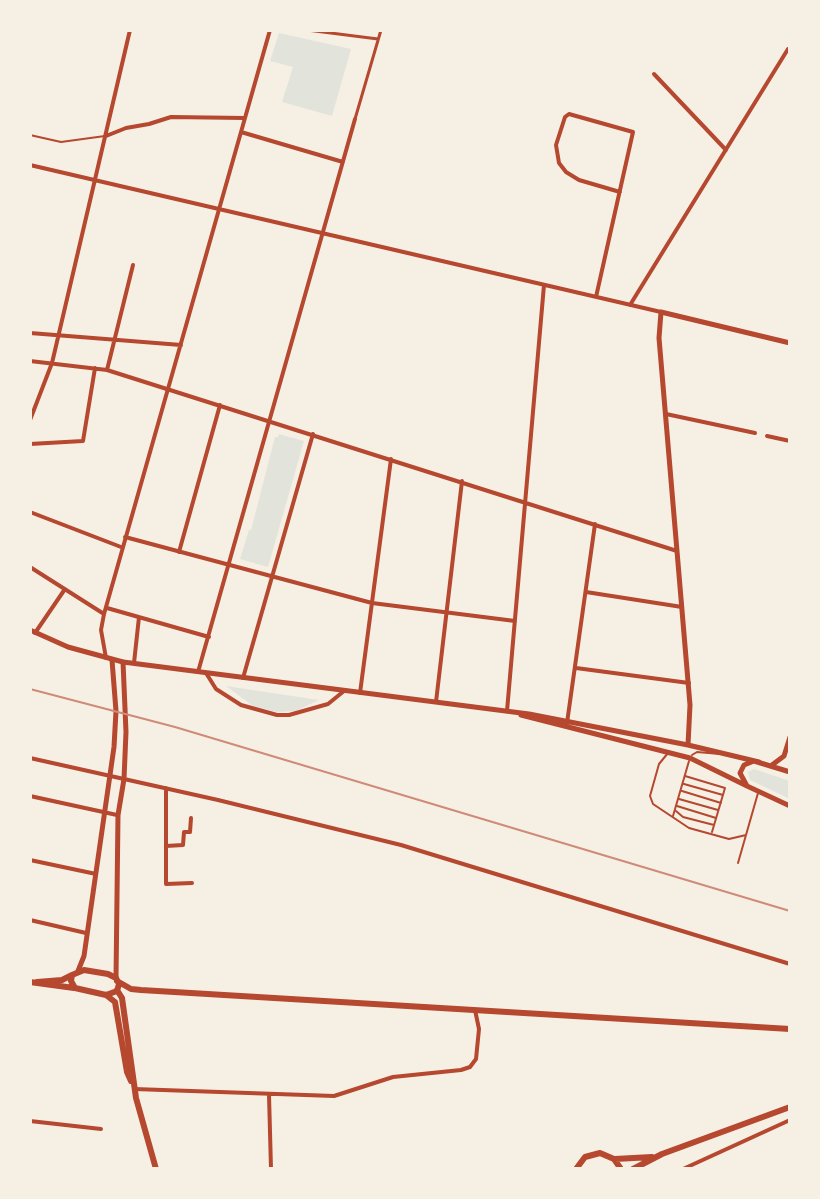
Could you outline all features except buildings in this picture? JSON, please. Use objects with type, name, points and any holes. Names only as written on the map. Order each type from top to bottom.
[{"type":"main road","points":[[688,745],[691,723],[689,683],[659,338],[661,312],[790,342]]},
{"type":"main road","points":[[32,632],[123,662],[516,713],[690,758],[790,807]]},
{"type":"main road","points":[[75,988],[71,981],[84,956],[110,777],[116,711],[109,659]]},
{"type":"main road","points":[[123,662],[126,732],[124,779],[118,815],[117,990],[122,998],[133,1086]]},
{"type":"main road","points":[[516,713],[725,752],[790,772]]},
{"type":"main road","points":[[772,765],[784,756],[790,737]]},
{"type":"main road","points":[[747,786],[741,778],[742,767],[750,762],[759,762]]},
{"type":"main road","points":[[33,982],[62,980],[75,973],[108,974],[131,989],[141,990],[790,1029]]},
{"type":"main road","points":[[33,982],[106,995],[117,990]]},
{"type":"main road","points":[[106,995],[115,1002],[127,1072],[156,1169]]},
{"type":"main road","points":[[633,1169],[655,1156],[790,1107]]},
{"type":"main road","points":[[576,1169],[585,1157],[595,1153],[606,1154],[621,1169]]},
{"type":"main road","points":[[614,1159],[655,1156]]},
{"type":"street","points":[[30,420],[52,363],[130,30]]},
{"type":"street","points":[[109,659],[101,630],[105,611],[270,30]]},
{"type":"street","points":[[307,30],[378,39]]},
{"type":"street","points":[[198,672],[381,30]]},
{"type":"street","points":[[630,305],[788,49]]},
{"type":"street","points":[[654,74],[726,150]]},
{"type":"street","points":[[596,297],[620,192],[633,132],[569,114],[565,117],[556,145],[559,163],[579,180],[620,192]]},
{"type":"street","points":[[106,136],[171,117],[245,118]]},
{"type":"street","points":[[241,132],[343,162]]},
{"type":"street","points":[[30,165],[661,312]]},
{"type":"street","points":[[107,370],[133,265]]},
{"type":"street","points":[[507,711],[544,285]]},
{"type":"street","points":[[30,333],[181,345]]},
{"type":"street","points":[[30,361],[107,370],[677,551]]},
{"type":"street","points":[[30,444],[83,441],[95,368]]},
{"type":"street","points":[[179,552],[220,405]]},
{"type":"street","points":[[666,414],[755,433]]},
{"type":"street","points":[[243,678],[313,434]]},
{"type":"street","points":[[767,436],[790,441]]},
{"type":"street","points":[[360,693],[391,459]]},
{"type":"street","points":[[436,702],[462,481]]},
{"type":"street","points":[[30,512],[122,548]]},
{"type":"street","points":[[562,726],[568,721],[595,524]]},
{"type":"street","points":[[125,537],[372,603],[515,621]]},
{"type":"street","points":[[30,567],[105,611],[139,617],[209,637]]},
{"type":"street","points":[[32,632],[65,589]]},
{"type":"street","points":[[586,592],[682,607]]},
{"type":"street","points":[[134,663],[139,617]]},
{"type":"street","points":[[576,668],[689,683]]},
{"type":"street","points":[[206,673],[216,689],[241,705],[277,715],[289,715],[328,704],[344,691]]},
{"type":"street","points":[[30,758],[401,845],[790,964]]},
{"type":"street","points":[[166,788],[166,884],[192,883]]},
{"type":"street","points":[[30,796],[118,815]]},
{"type":"street","points":[[166,846],[183,845],[184,832],[190,832],[191,818]]},
{"type":"street","points":[[30,860],[96,874]]},
{"type":"street","points":[[30,920],[86,933]]},
{"type":"street","points":[[133,1086],[338,1096],[399,1075],[466,1069],[474,1064],[477,1054],[479,1029],[475,1010]]},
{"type":"street","points":[[269,1095],[271,1169]]},
{"type":"street","points":[[683,1169],[790,1120]]},
{"type":"street","points":[[30,1121],[101,1129]]},
{"type":"lane","points":[[30,135],[61,142],[106,136]]},
{"type":"lane","points":[[673,817],[690,758],[697,752],[716,755],[725,752]]},
{"type":"lane","points":[[669,753],[659,764],[650,799],[653,804],[687,827],[733,839],[746,835]]},
{"type":"lane","points":[[685,776],[725,788],[711,833]]},
{"type":"lane","points":[[683,783],[723,795]]},
{"type":"lane","points":[[680,791],[721,803]]},
{"type":"lane","points":[[738,863],[758,792]]},
{"type":"lane","points":[[678,799],[718,810]]},
{"type":"lane","points":[[675,808],[716,818]]},
{"type":"lane","points":[[675,808],[683,817],[714,825]]},
{"type":"shaded area","points":[[279,33],[351,49],[332,116],[282,102],[293,67],[270,61]]},
{"type":"shaded area","points":[[279,434],[304,441],[268,567],[240,559],[251,530],[275,437]]},
{"type":"shaded area","points":[[226,686],[319,700],[296,711],[276,712],[253,706]]},
{"type":"shaded area","points":[[754,769],[790,781],[790,799],[750,780],[748,772]]},
{"type":"railway","points":[[30,689],[175,727],[790,911]]}]
